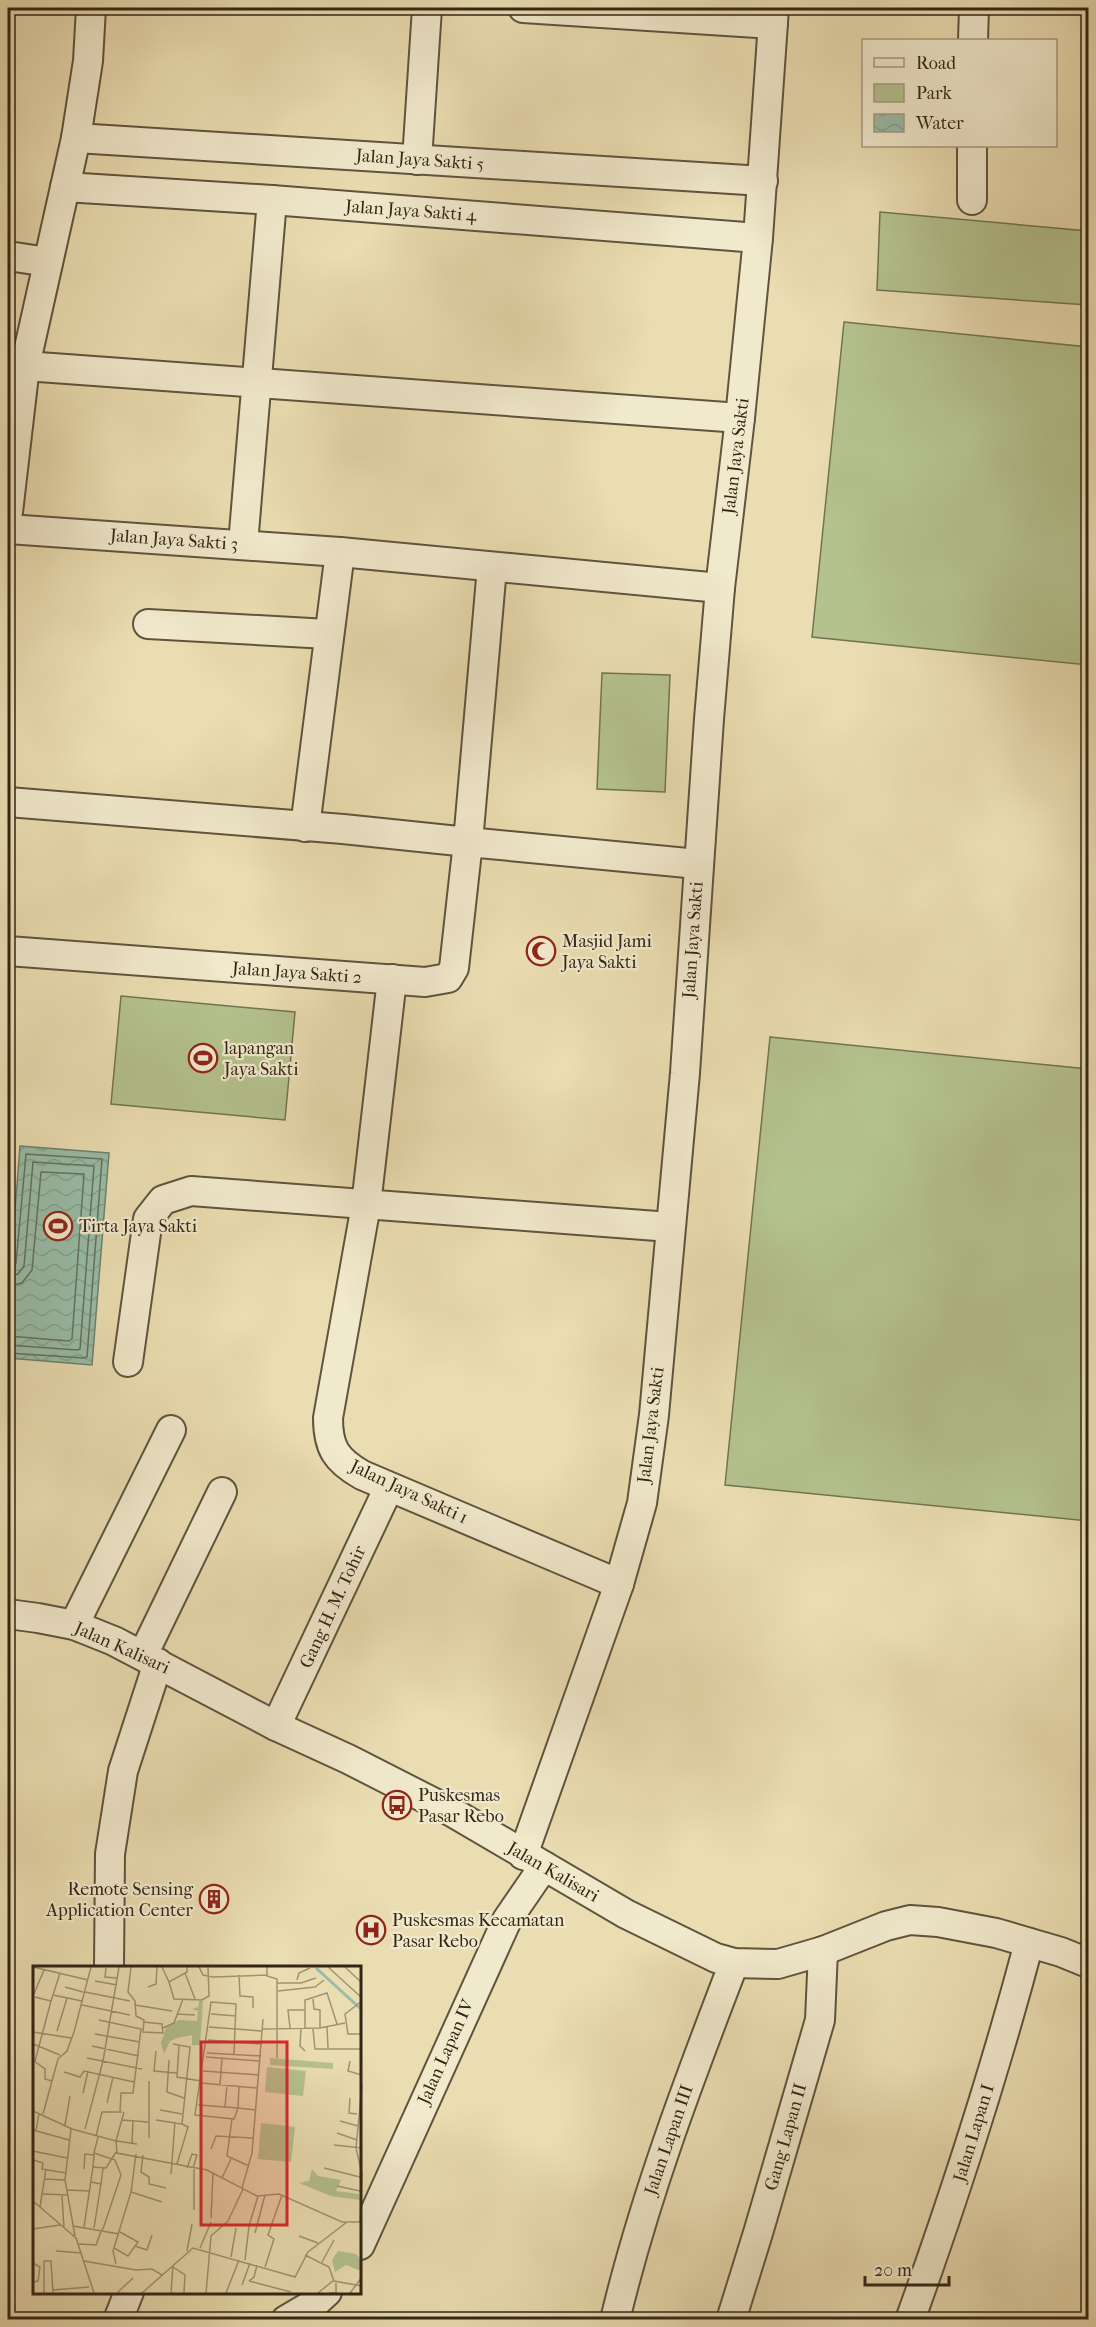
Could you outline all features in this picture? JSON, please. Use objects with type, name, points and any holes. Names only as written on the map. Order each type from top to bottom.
[{"type":"street","points":[[8,500],[19,373],[48,262],[76,138],[88,61],[91,8]]},
{"type":"street","points":[[417,160],[427,8]]},
{"type":"street","points":[[523,8],[773,16]]},
{"type":"street","points":[[973,39],[974,8]]},
{"type":"street","name":"Jalan Jaya Sakti","points":[[533,1861],[642,1503],[654,1415],[685,1073],[698,864],[720,588],[758,238],[773,16]]},
{"type":"street","name":"Jalan Jaya Sakti 5","points":[[76,138],[763,181]]},
{"type":"street","points":[[972,147],[972,200]]},
{"type":"street","name":"Jalan Jaya Sakti 4","points":[[65,187],[272,200],[758,238]]},
{"type":"street","points":[[243,544],[272,200]]},
{"type":"street","points":[[8,256],[48,262]]},
{"type":"street","points":[[19,373],[255,382],[740,418]]},
{"type":"street","name":"Jalan Jaya Sakti 3","points":[[8,529],[243,544],[720,588]]},
{"type":"street","points":[[305,827],[339,552]]},
{"type":"street","points":[[468,842],[492,567]]},
{"type":"street","points":[[148,624],[328,634]]},
{"type":"street","points":[[8,802],[343,829],[698,864]]},
{"type":"street","name":"Jalan Jaya Sakti 2","points":[[8,951],[424,982],[448,978],[454,968],[468,842]]},
{"type":"street","name":"Jalan Jaya Sakti 1","points":[[392,979],[366,1205],[327,1418],[328,1434],[333,1451],[346,1466],[389,1487],[619,1584]]},
{"type":"street","points":[[128,1362],[148,1219],[163,1200],[191,1191],[670,1227]]},
{"type":"street","points":[[74,1625],[171,1430]]},
{"type":"street","name":"Gang H. M. Tohir","points":[[276,1726],[389,1487]]},
{"type":"street","points":[[109,1966],[110,1854],[123,1771],[150,1659],[222,1492]]},
{"type":"street","name":"Jalan Kalisari","points":[[8,1614],[55,1620],[90,1630],[150,1659],[276,1726],[442,1808],[626,1914],[716,1958],[734,1963],[778,1964],[823,1951],[886,1926],[910,1920],[965,1927],[1029,1943],[1089,1963]]},
{"type":"street","name":"Jalan Lapan IV","points":[[362,2241],[533,1861]]},
{"type":"street","name":"Jalan Lapan I","points":[[910,2319],[966,2160],[1029,1943]]},
{"type":"street","name":"Gang Lapan II","points":[[730,2319],[759,2233],[820,2020],[823,1951]]},
{"type":"street","name":"Jalan Lapan III","points":[[615,2319],[636,2235],[698,2055],[734,1963]]},
{"type":"street","points":[[118,2319],[128,2294]]},
{"type":"street","points":[[286,2319],[315,2303],[325,2294]]},
{"type":"green space","points":[[880,212],[1088,231],[1088,305],[877,290]]},
{"type":"green space","points":[[844,322],[1088,347],[1088,665],[812,637]]},
{"type":"green space","points":[[602,673],[670,675],[665,792],[597,789]]},
{"type":"green space","name":"lapangan Jaya Sakti","points":[[121,996],[295,1012],[285,1120],[111,1104]]},
{"type":"green space","points":[[770,1037],[1088,1069],[1088,1521],[725,1485]]},
{"type":"water","name":"Tirta Jaya Sakti","points":[[20,1146],[109,1153],[92,1365],[8,1358],[8,1300]]},
{"type":"place","name":"Masjid Jami Jaya Sakti","points":[[541,951]]},
{"type":"place","name":"lapangan Jaya Sakti","points":[[203,1058]]},
{"type":"place","name":"Tirta Jaya Sakti","points":[[58,1226]]},
{"type":"place","name":"Puskesmas Pasar Rebo","points":[[397,1805]]},
{"type":"place","name":"Remote Sensing Application Center","points":[[214,1899]]},
{"type":"place","name":"Puskesmas Kecamatan Pasar Rebo","points":[[371,1930]]}]
